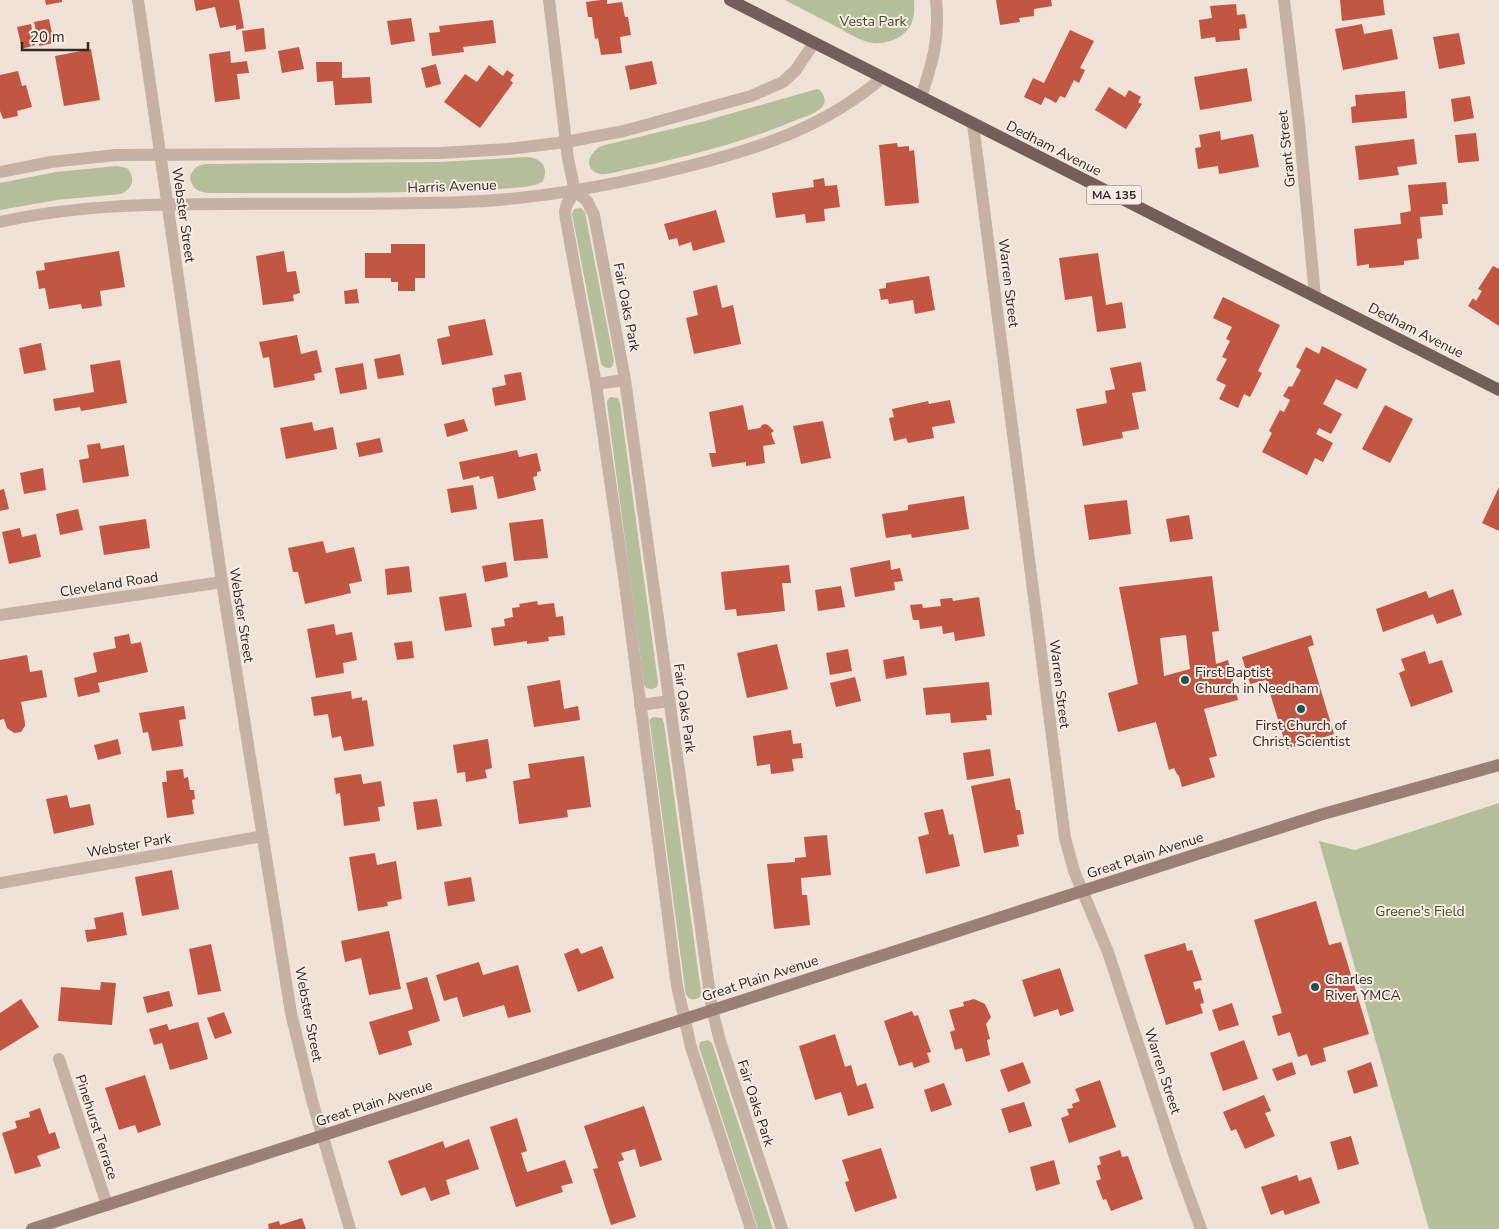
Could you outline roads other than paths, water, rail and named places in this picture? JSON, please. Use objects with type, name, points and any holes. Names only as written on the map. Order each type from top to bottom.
[{"type":"main road","name":"Dedham Avenue","points":[[730,0],[1499,390]]},
{"type":"main road","name":"Great Plain Avenue","points":[[32,1229],[1323,814],[1499,765]]},
{"type":"street","name":"Webster Street","points":[[138,0],[222,582],[291,1013],[305,1075],[350,1229]]},
{"type":"street","points":[[549,0],[566,142],[574,191],[567,204],[566,220],[596,384],[677,986],[691,1047],[751,1229]]},
{"type":"street","points":[[921,97],[936,47],[938,20],[936,0]]},
{"type":"street","name":"Grant Street","points":[[1284,0],[1299,124],[1315,296]]},
{"type":"street","points":[[0,172],[73,159],[116,155],[462,152],[566,142],[624,131],[751,96],[783,82],[794,71],[814,43]]},
{"type":"street","name":"Harris Avenue","points":[[0,222],[68,210],[116,206],[466,202],[535,197],[605,186],[720,158],[764,145],[798,132],[829,116],[864,93],[882,78]]},
{"type":"street","name":"Warren Street","points":[[973,124],[1065,838],[1074,871],[1108,952],[1177,1164],[1201,1229]]},
{"type":"street","name":"Fair Oaks Park","points":[[574,191],[587,201],[594,215],[625,380],[712,1009],[723,1051],[782,1229]]},
{"type":"street","points":[[596,384],[625,380]]},
{"type":"street","name":"Cleveland Road","points":[[0,615],[222,582]]},
{"type":"street","points":[[640,705],[669,701]]},
{"type":"street","name":"Webster Park","points":[[0,883],[263,836]]},
{"type":"street","name":"Pinehurst Terrace","points":[[59,1059],[106,1205]]},
{"type":"place","name":"First Baptist Church in Needham","points":[[1185,680]]},
{"type":"place","name":"First Church of Christ, Scientist","points":[[1301,709]]},
{"type":"place","name":"Charles River YMCA","points":[[1315,987]]},
{"type":"park label","name":"Vesta Park","points":[[873,21]]},
{"type":"park label","name":"Greene's Field","points":[[1420,911]]}]
